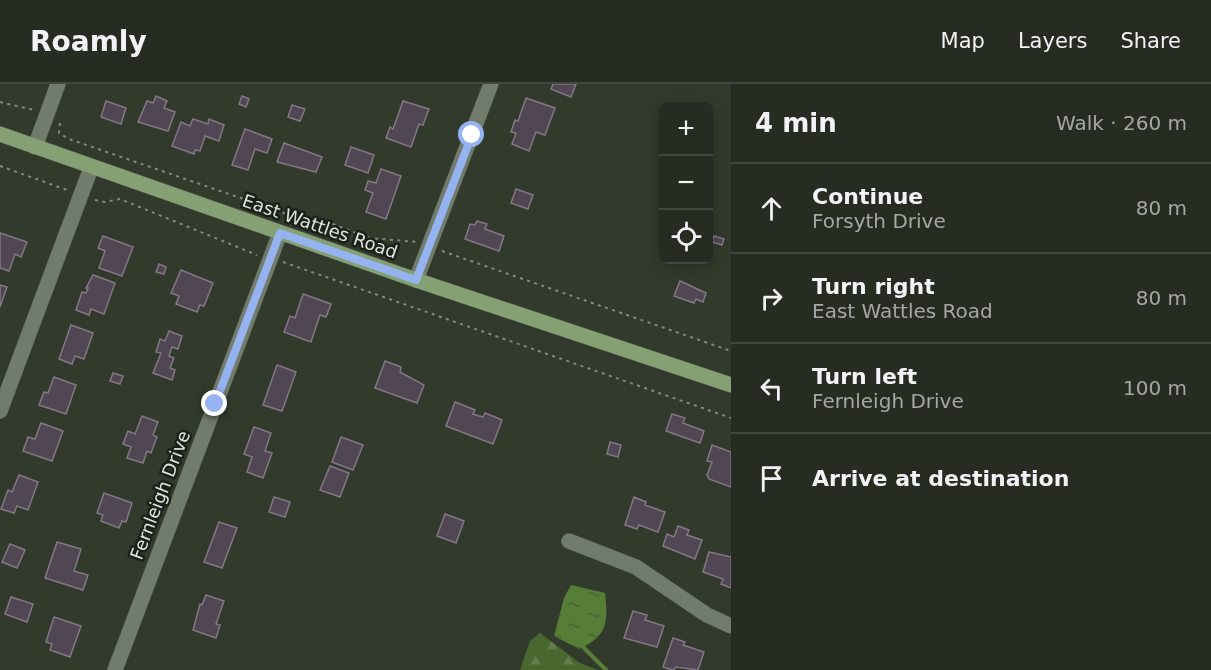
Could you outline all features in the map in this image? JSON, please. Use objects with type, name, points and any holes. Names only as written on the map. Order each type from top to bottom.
[{"type":"main road","name":"East Wattles Road","points":[[0,134],[91,168],[416,280],[731,385]]},
{"type":"street","points":[[35,147],[58,84]]},
{"type":"street","points":[[416,280],[491,84]]},
{"type":"street","points":[[0,411],[91,168]]},
{"type":"street","name":"Fernleigh Drive","points":[[115,670],[280,233]]},
{"type":"street","points":[[569,541],[636,567],[707,615],[731,626]]},
{"type":"path","points":[[0,102],[38,111]]},
{"type":"path","points":[[61,119],[60,133],[69,139],[195,183],[319,225],[330,223],[370,238],[422,244]]},
{"type":"path","points":[[0,166],[74,193]]},
{"type":"path","points":[[89,198],[100,202],[120,199],[263,257]]},
{"type":"path","points":[[436,249],[731,351]]},
{"type":"path","points":[[278,261],[731,418]]},
{"type":"green space","points":[[540,633],[580,663],[598,670],[520,670],[530,641]]},
{"type":"water","points":[[571,585],[605,593],[604,627],[596,639],[579,649],[554,636],[564,598]]},
{"type":"building","points":[[553,84],[576,84],[571,97],[551,89]]},
{"type":"building","points":[[156,96],[167,101],[164,108],[175,112],[168,131],[138,122],[147,101],[153,103]]},
{"type":"building","points":[[242,96],[249,99],[246,107],[239,104]]},
{"type":"building","points":[[526,98],[555,108],[545,135],[536,132],[529,151],[512,144],[516,133],[511,132],[515,120],[518,121]]},
{"type":"building","points":[[106,101],[126,108],[121,124],[101,117]]},
{"type":"building","points":[[403,101],[429,109],[423,125],[419,124],[411,147],[386,138],[390,127],[393,129]]},
{"type":"building","points":[[292,105],[305,109],[300,121],[288,117]]},
{"type":"building","points":[[193,119],[208,124],[209,119],[224,125],[219,141],[205,136],[200,151],[195,150],[194,154],[172,146],[181,122],[190,126]]},
{"type":"building","points":[[245,129],[272,139],[267,153],[255,149],[248,170],[232,165]]},
{"type":"building","points":[[284,143],[322,157],[316,172],[277,162]]},
{"type":"building","points":[[351,147],[374,155],[368,173],[345,165]]},
{"type":"building","points":[[381,169],[401,176],[386,219],[366,212],[373,193],[365,190],[368,181],[376,183]]},
{"type":"building","points":[[516,189],[533,195],[528,209],[511,203]]},
{"type":"building","points":[[477,221],[487,224],[485,229],[504,236],[499,251],[465,239],[470,224],[475,225]]},
{"type":"building","points":[[0,233],[27,242],[21,257],[15,254],[9,271],[0,268]]},
{"type":"building","points":[[103,236],[133,247],[122,276],[99,268],[105,251],[98,248]]},
{"type":"building","points":[[714,236],[724,239],[722,245],[713,242]]},
{"type":"building","points":[[159,264],[166,267],[164,274],[156,272]]},
{"type":"building","points":[[181,270],[213,283],[204,306],[200,305],[197,312],[176,304],[179,296],[171,293]]},
{"type":"building","points":[[93,275],[115,283],[104,314],[91,309],[89,315],[76,310],[82,292],[86,293],[88,288],[86,288]]},
{"type":"building","points":[[680,281],[706,293],[703,302],[696,299],[694,303],[674,296]]},
{"type":"building","points":[[0,285],[7,287],[0,307]]},
{"type":"building","points":[[303,294],[331,304],[326,317],[320,315],[311,342],[284,332],[290,316],[295,318]]},
{"type":"building","points":[[71,325],[93,333],[84,359],[75,356],[72,364],[59,359]]},
{"type":"building","points":[[169,331],[182,336],[178,349],[172,347],[169,356],[174,358],[170,368],[175,370],[172,380],[153,373],[161,353],[156,352],[160,339],[165,341]]},
{"type":"building","points":[[385,361],[401,367],[400,372],[424,385],[417,403],[375,388]]},
{"type":"building","points":[[277,365],[296,372],[282,411],[263,405]]},
{"type":"building","points":[[113,373],[123,376],[120,384],[110,381]]},
{"type":"building","points":[[54,377],[76,385],[66,414],[39,405],[44,392],[48,393]]},
{"type":"building","points":[[455,402],[475,410],[473,414],[483,417],[485,413],[502,420],[493,444],[446,426]]},
{"type":"building","points":[[672,414],[685,418],[683,423],[704,431],[700,443],[666,431]]},
{"type":"building","points":[[142,416],[158,422],[153,435],[157,437],[151,453],[147,451],[143,463],[127,458],[131,447],[123,444],[128,431],[135,434]]},
{"type":"building","points":[[41,423],[63,431],[52,461],[23,451],[28,437],[35,439]]},
{"type":"building","points":[[254,427],[271,433],[265,451],[272,453],[263,478],[247,472],[252,457],[244,454]]},
{"type":"building","points":[[341,437],[363,445],[353,470],[332,462]]},
{"type":"building","points":[[610,442],[621,445],[618,457],[607,454]]},
{"type":"building","points":[[712,445],[731,452],[731,487],[709,479],[707,475],[712,462],[707,461]]},
{"type":"building","points":[[330,466],[349,473],[340,497],[320,490]]},
{"type":"building","points":[[19,475],[38,482],[28,510],[17,506],[14,513],[1,509],[8,490],[12,492]]},
{"type":"building","points":[[104,493],[132,503],[126,522],[122,521],[119,528],[101,521],[103,515],[97,513]]},
{"type":"building","points":[[274,497],[290,502],[285,517],[269,512]]},
{"type":"building","points":[[634,497],[646,502],[645,505],[665,512],[658,532],[639,525],[637,529],[625,525]]},
{"type":"building","points":[[445,514],[464,521],[456,543],[437,536]]},
{"type":"building","points":[[219,522],[237,528],[222,568],[204,562]]},
{"type":"building","points":[[678,526],[689,530],[687,535],[702,540],[695,559],[663,546],[667,534],[674,537]]},
{"type":"building","points":[[57,542],[81,549],[74,571],[88,575],[83,590],[45,578]]},
{"type":"building","points":[[10,544],[25,550],[17,568],[2,562]]},
{"type":"building","points":[[709,552],[731,557],[731,588],[721,584],[723,579],[703,572]]},
{"type":"building","points":[[206,595],[224,601],[216,624],[220,625],[216,638],[193,630],[200,604],[202,605]]},
{"type":"building","points":[[11,597],[33,604],[27,622],[5,614]]},
{"type":"building","points":[[633,611],[647,615],[645,620],[664,626],[657,647],[624,638]]},
{"type":"building","points":[[54,617],[81,626],[70,657],[50,650],[52,644],[46,642]]},
{"type":"building","points":[[673,638],[685,642],[683,645],[704,652],[698,670],[676,667],[673,670],[663,667]]},
{"type":"waterway","points":[[581,645],[606,670]]},
{"type":"route","points":[[215,404],[280,233],[416,280],[472,135]]}]
